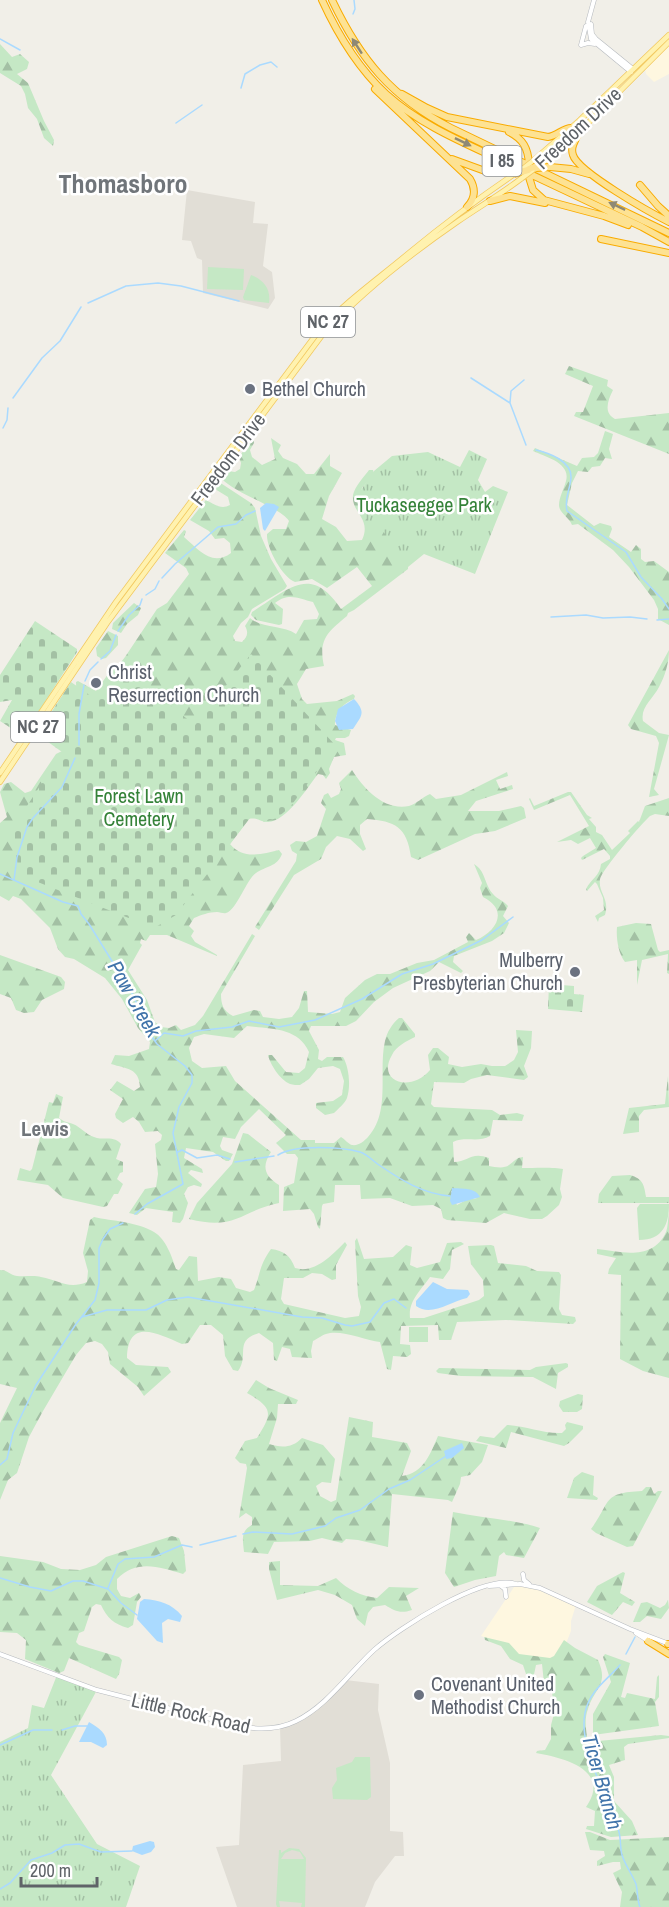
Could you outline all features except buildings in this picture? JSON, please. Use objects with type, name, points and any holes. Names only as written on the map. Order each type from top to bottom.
[{"type":"highway","name":"I 85","points":[[320,0],[353,56],[384,92],[417,118],[467,145],[642,227],[669,243]]},
{"type":"highway","name":"I 85","points":[[332,0],[355,44],[389,86],[416,109],[436,121],[669,232]]},
{"type":"highway","points":[[353,56],[373,87],[472,182],[473,197],[467,207]]},
{"type":"highway","points":[[389,86],[441,115],[549,137],[571,128]]},
{"type":"highway","points":[[503,129],[523,141],[529,168],[529,182],[536,195],[554,204]]},
{"type":"highway","points":[[578,133],[572,146],[577,162],[593,175],[669,222]]},
{"type":"highway","points":[[441,152],[453,160],[478,169],[514,172],[542,164]]},
{"type":"highway","points":[[529,168],[568,168],[593,175]]},
{"type":"highway","points":[[640,185],[669,216]]},
{"type":"highway","points":[[490,201],[510,196],[554,204],[604,216],[669,243]]},
{"type":"highway","points":[[601,238],[669,253]]},
{"type":"highway","points":[[648,1641],[669,1648]]},
{"type":"main road","points":[[594,40],[582,42],[595,0]]},
{"type":"main road","points":[[594,40],[591,22],[595,0]]},
{"type":"main road","points":[[589,16],[588,27],[594,40],[634,72]]},
{"type":"main road","name":"Freedom Drive","points":[[542,164],[578,133],[669,35]]},
{"type":"main road","name":"Freedom Drive","points":[[0,774],[116,602],[265,406],[338,317],[428,243],[490,201],[669,42]]},
{"type":"main road","name":"Freedom Drive","points":[[0,782],[106,623],[238,446],[288,371],[318,332],[341,308],[514,172]]},
{"type":"main road","points":[[38,727],[52,697]]},
{"type":"main road","points":[[523,1574],[524,1580],[532,1586]]},
{"type":"main road","name":"Little Rock Road","points":[[0,1654],[104,1692],[253,1729],[272,1728],[293,1722],[312,1711],[372,1652],[394,1634],[457,1597],[485,1585],[503,1582],[532,1586],[555,1594],[669,1648]]},
{"type":"main road","name":"Little Rock Road","points":[[485,1585],[516,1584]]},
{"type":"main road","points":[[500,1586],[505,1589],[506,1597]]},
{"type":"main road","name":"Little Rock Road","points":[[630,1629],[648,1641]]},
{"type":"shaded area","points":[[669,45],[669,74],[654,82],[646,74],[645,69]]},
{"type":"shaded area","points":[[187,190],[255,202],[253,223],[268,224],[263,266],[272,272],[275,298],[268,309],[203,293],[202,260],[197,258],[191,241],[182,240]]},
{"type":"shaded area","points":[[516,1584],[532,1586],[576,1605],[571,1621],[571,1631],[559,1661],[509,1658],[511,1646],[481,1636]]},
{"type":"shaded area","points":[[345,1680],[379,1684],[378,1710],[390,1763],[390,1831],[403,1832],[404,1856],[395,1856],[375,1882],[365,1907],[237,1907],[216,1847],[239,1845],[243,1765],[281,1761],[280,1727],[303,1718]]},
{"type":"green space","points":[[0,44],[12,57],[20,54],[29,62],[27,69],[17,74],[28,83],[54,140],[53,146],[44,138],[37,119],[28,108],[21,86],[0,73]]},
{"type":"green space","points":[[208,267],[244,269],[243,290],[207,289]]},
{"type":"green space","points":[[251,275],[266,286],[269,303],[244,300]]},
{"type":"green space","points":[[569,366],[608,380],[607,386],[613,390],[608,402],[608,410],[615,419],[669,413],[669,454],[574,416],[576,412],[583,412],[593,386],[565,374]]},
{"type":"green space","points":[[605,431],[613,434],[609,449],[612,459],[605,458],[600,466],[592,467],[588,472],[578,471],[572,483],[567,505],[594,526],[600,523],[611,526],[609,537],[631,552],[636,545],[641,549],[641,559],[645,562],[654,561],[669,572],[669,625],[658,619],[658,609],[654,600],[613,550],[578,524],[572,525],[562,513],[559,505],[566,481],[565,470],[550,458],[533,451],[535,448],[577,466],[582,458],[594,457],[598,453]]},
{"type":"green space","points":[[253,437],[254,443],[250,450],[252,457],[262,465],[275,459],[271,438],[281,445],[278,451],[283,458],[297,464],[306,474],[314,474],[330,454],[330,466],[342,473],[329,496],[322,519],[336,527],[347,541],[362,540],[365,526],[355,507],[353,495],[369,470],[373,470],[374,474],[361,492],[408,564],[408,569],[348,613],[326,637],[322,649],[324,666],[306,669],[297,684],[302,699],[307,704],[337,701],[353,694],[355,696],[340,709],[335,721],[335,725],[351,730],[349,736],[335,740],[344,743],[346,755],[334,757],[326,779],[323,775],[318,774],[296,803],[282,816],[268,822],[249,819],[230,844],[247,854],[279,850],[282,854],[274,864],[252,877],[230,911],[208,913],[194,918],[189,926],[194,931],[191,936],[195,942],[217,956],[167,935],[150,935],[146,941],[141,939],[142,945],[128,970],[147,1000],[155,1022],[161,1027],[169,1028],[176,1025],[181,1030],[195,1025],[203,1016],[252,934],[255,936],[221,994],[222,1004],[227,1012],[233,1016],[254,1010],[260,1011],[263,1017],[279,1019],[292,1017],[299,1008],[304,991],[307,991],[308,1012],[332,1014],[340,1012],[345,998],[365,980],[377,974],[390,974],[417,963],[434,960],[468,942],[466,937],[469,933],[476,940],[490,931],[498,914],[491,902],[483,897],[480,888],[482,883],[474,864],[481,870],[493,894],[508,906],[503,916],[509,923],[504,933],[492,941],[454,956],[453,962],[463,971],[461,973],[439,962],[430,971],[393,988],[374,1002],[356,1021],[346,1026],[311,1026],[309,1031],[319,1050],[318,1059],[322,1061],[327,1057],[343,1057],[347,1066],[349,1082],[347,1098],[334,1113],[325,1115],[316,1108],[316,1103],[333,1101],[342,1095],[344,1081],[340,1069],[333,1066],[318,1068],[309,1079],[298,1085],[286,1082],[273,1067],[268,1055],[272,1055],[286,1072],[299,1073],[305,1068],[309,1052],[298,1038],[291,1034],[274,1029],[247,1026],[234,1038],[204,1034],[194,1037],[189,1048],[192,1061],[202,1068],[226,1066],[235,1081],[301,1140],[334,1143],[341,1137],[355,1145],[368,1137],[379,1116],[382,1104],[385,1041],[390,1028],[399,1018],[402,1018],[415,1037],[396,1049],[388,1064],[392,1078],[405,1082],[414,1081],[430,1070],[428,1055],[433,1048],[438,1048],[449,1057],[448,1064],[462,1067],[481,1064],[505,1066],[514,1060],[518,1052],[516,1030],[532,1031],[531,1048],[524,1066],[528,1077],[524,1080],[487,1075],[464,1083],[434,1082],[431,1104],[434,1107],[492,1110],[500,1115],[517,1113],[524,1115],[522,1121],[493,1120],[490,1136],[486,1138],[453,1142],[454,1162],[474,1156],[483,1156],[489,1158],[489,1166],[502,1167],[523,1157],[522,1168],[563,1169],[560,1189],[562,1197],[559,1205],[542,1219],[530,1219],[504,1213],[486,1223],[447,1220],[443,1218],[441,1209],[433,1205],[412,1206],[390,1198],[361,1199],[360,1185],[335,1185],[334,1202],[322,1206],[320,1229],[310,1209],[283,1211],[284,1187],[294,1183],[298,1158],[295,1154],[287,1154],[276,1143],[286,1135],[259,1109],[241,1127],[235,1139],[223,1137],[220,1146],[222,1150],[233,1154],[229,1161],[213,1152],[186,1148],[184,1158],[202,1169],[203,1173],[191,1170],[188,1173],[202,1184],[201,1187],[194,1185],[188,1187],[184,1194],[188,1203],[180,1223],[172,1222],[173,1212],[146,1208],[137,1215],[129,1213],[145,1189],[156,1187],[158,1174],[155,1144],[161,1140],[162,1135],[158,1131],[145,1132],[133,1117],[123,1123],[116,1118],[115,1114],[123,1099],[110,1090],[117,1081],[134,1091],[140,1087],[135,1073],[127,1068],[111,1064],[115,1055],[129,1056],[149,1049],[150,1042],[138,1028],[122,999],[105,978],[74,959],[65,957],[58,949],[50,928],[21,899],[13,896],[9,901],[0,896],[0,823],[7,817],[0,792],[4,784],[11,782],[25,793],[31,791],[56,754],[64,750],[220,735],[100,703],[77,713],[76,682],[96,691],[111,670],[118,666],[125,657],[157,609],[167,603],[189,574],[186,568],[165,553],[184,530],[186,531],[184,537],[212,558],[224,557],[231,553],[230,543],[224,538],[215,539],[209,531],[190,520],[206,500],[221,507],[230,505],[228,497],[215,489],[217,483],[219,482],[251,503],[255,508],[261,536],[287,586],[252,609],[233,636],[235,641],[242,642],[245,638],[247,633],[245,626],[250,618],[261,624],[296,634],[304,620],[317,619],[319,614],[313,602],[294,597],[275,603],[283,609],[282,624],[256,620],[251,615],[252,612],[288,589],[309,584],[319,587],[330,595],[341,609],[372,586],[357,567],[327,588],[312,579],[295,582],[290,579],[280,568],[267,540],[267,534],[273,529],[286,529],[289,521],[277,511],[237,490],[222,479],[228,471],[235,472],[240,469],[239,457]],"holes":[[[451,1191],[477,1199],[468,1199],[457,1205]]]},
{"type":"green space","name":"Tuckaseegee Park","points":[[469,450],[487,459],[478,480],[485,492],[493,486],[508,492],[475,574],[424,554],[408,567],[378,524],[370,525],[355,499],[374,471],[392,456],[428,452],[460,467]]},
{"type":"green space","points":[[134,603],[141,608],[138,615],[127,624],[121,633],[112,629],[113,623]]},
{"type":"green space","points":[[35,621],[77,649],[77,652],[23,736],[0,721],[12,700],[0,702],[0,675]]},
{"type":"green space","points":[[108,631],[118,636],[118,645],[106,658],[102,659],[97,656],[96,648]]},
{"type":"green space","points":[[669,650],[663,678],[643,711],[643,721],[659,733],[669,735],[654,789],[659,795],[649,797],[659,743],[656,736],[631,729],[628,725]]},
{"type":"green space","name":"Forest Lawn Cemetery","points":[[251,654],[336,746],[290,807],[277,818],[264,822],[253,814],[176,915],[154,928],[20,875],[9,822],[28,817],[27,806],[62,752],[37,734],[71,682],[95,699],[119,666],[195,725]]},
{"type":"green space","points":[[352,770],[362,784],[376,797],[383,802],[400,807],[412,805],[430,794],[436,799],[461,795],[507,772],[508,776],[496,780],[500,789],[512,785],[513,789],[476,801],[468,811],[499,811],[521,806],[524,808],[526,818],[495,831],[475,834],[418,860],[411,857],[403,832],[392,824],[367,819],[360,825],[360,834],[366,849],[363,851],[350,839],[337,836],[326,847],[321,859],[294,875],[259,930],[255,927],[296,861],[297,854],[292,851],[290,845],[296,841],[306,842],[317,836],[326,809],[321,803],[324,795],[328,793],[331,798],[339,794],[341,789],[339,783]]},
{"type":"green space","points":[[571,792],[587,815],[592,818],[589,819],[596,827],[596,832],[602,835],[612,850],[639,822],[645,806],[669,798],[669,816],[655,814],[650,816],[622,847],[602,874],[600,884],[606,909],[605,915],[599,918],[598,922],[595,916],[604,910],[603,898],[595,882],[587,891],[586,889],[599,872],[601,864],[610,859],[610,856],[604,849],[582,860],[583,856],[596,848],[590,838],[578,844],[571,840],[557,842],[589,826],[570,795],[534,810],[529,799],[534,806]]},
{"type":"green space","points":[[636,923],[651,924],[658,950],[660,952],[669,950],[669,974],[667,973],[668,954],[642,960],[637,985],[637,960],[625,962],[617,940],[617,927]]},
{"type":"green space","points":[[0,955],[61,977],[65,982],[64,989],[42,1000],[34,1012],[24,1013],[16,1010],[11,998],[0,994]]},
{"type":"green space","points":[[549,984],[574,986],[574,994],[584,995],[582,1012],[548,1009]]},
{"type":"green space","points":[[668,1076],[669,1107],[644,1110],[639,1116],[639,1132],[623,1134],[629,1108],[665,1104]]},
{"type":"green space","points":[[56,1094],[63,1097],[59,1118],[76,1125],[91,1136],[112,1139],[121,1144],[116,1159],[123,1162],[123,1172],[117,1179],[123,1184],[118,1194],[114,1194],[107,1206],[63,1198],[48,1185],[17,1180],[20,1168],[30,1171],[32,1169],[49,1102],[53,1103]]},
{"type":"green space","points":[[243,1133],[248,1134],[271,1152],[265,1167],[270,1178],[279,1185],[279,1203],[217,1223],[189,1219],[197,1203],[232,1164]]},
{"type":"green space","points":[[630,1175],[638,1178],[642,1183],[646,1197],[669,1197],[669,1203],[598,1203],[599,1194],[612,1176]]},
{"type":"green space","points":[[640,1204],[669,1204],[668,1218],[663,1230],[654,1237],[639,1240],[637,1208]]},
{"type":"green space","points":[[669,1213],[669,1378],[643,1371],[620,1359],[621,1275],[608,1274],[616,1258],[597,1254],[597,1249],[626,1253],[645,1251],[653,1247],[666,1232]]},
{"type":"green space","points":[[94,1217],[133,1224],[154,1232],[165,1244],[176,1269],[179,1270],[189,1256],[197,1257],[198,1281],[219,1277],[231,1279],[236,1288],[250,1292],[254,1290],[262,1265],[271,1249],[286,1254],[295,1268],[302,1269],[323,1262],[345,1242],[347,1245],[336,1265],[336,1279],[332,1280],[322,1274],[312,1273],[303,1278],[284,1278],[281,1299],[284,1304],[345,1318],[359,1316],[361,1307],[358,1296],[355,1241],[357,1238],[364,1259],[393,1257],[406,1245],[412,1247],[410,1265],[417,1268],[440,1262],[447,1243],[461,1242],[464,1244],[452,1250],[450,1269],[443,1279],[430,1277],[419,1291],[411,1306],[410,1318],[424,1318],[479,1300],[484,1296],[483,1280],[471,1264],[468,1246],[491,1245],[494,1246],[498,1263],[526,1266],[537,1271],[559,1272],[561,1275],[559,1309],[562,1315],[575,1317],[576,1321],[573,1324],[506,1320],[457,1322],[451,1340],[439,1340],[438,1325],[401,1326],[400,1344],[410,1345],[411,1354],[407,1357],[393,1356],[391,1370],[387,1369],[380,1342],[345,1334],[326,1334],[313,1341],[312,1358],[292,1357],[290,1349],[282,1347],[277,1361],[274,1360],[273,1343],[259,1333],[246,1340],[243,1359],[238,1371],[233,1370],[225,1356],[223,1335],[211,1325],[200,1325],[188,1343],[182,1344],[154,1333],[139,1333],[133,1337],[129,1345],[127,1358],[136,1365],[168,1367],[171,1372],[144,1396],[138,1387],[110,1364],[108,1352],[102,1344],[95,1341],[86,1343],[76,1355],[43,1411],[29,1437],[17,1473],[8,1480],[0,1500],[0,1423],[17,1388],[0,1384],[0,1270],[17,1276],[38,1276],[69,1285],[87,1282],[88,1271],[83,1253],[90,1220]]},
{"type":"green space","points":[[409,1327],[428,1327],[428,1342],[409,1342]]},
{"type":"green space","points":[[566,1363],[568,1367],[558,1373],[556,1389],[533,1377],[461,1376],[436,1371],[439,1368],[530,1370]]},
{"type":"green space","points":[[256,1380],[298,1400],[296,1404],[278,1404],[277,1418],[269,1444],[287,1446],[302,1438],[323,1445],[335,1459],[331,1483],[322,1482],[316,1486],[320,1496],[331,1502],[336,1500],[349,1417],[373,1422],[372,1437],[407,1443],[411,1451],[402,1476],[421,1467],[438,1436],[488,1445],[482,1462],[470,1475],[461,1477],[452,1502],[392,1494],[388,1547],[358,1540],[346,1539],[342,1543],[322,1538],[310,1541],[274,1542],[268,1554],[244,1552],[243,1537],[248,1527],[252,1525],[252,1517],[246,1513],[239,1518],[247,1468],[246,1464],[240,1463],[235,1458],[245,1441],[257,1438],[268,1417],[266,1407],[247,1393]]},
{"type":"green space","points":[[578,1394],[583,1395],[582,1409],[577,1412],[563,1412],[559,1406],[560,1401]]},
{"type":"green space","points":[[567,1422],[583,1426],[583,1429],[564,1446],[511,1432],[506,1448],[476,1441],[480,1436],[494,1438],[507,1425],[562,1433],[566,1429]]},
{"type":"green space","points":[[582,1472],[594,1476],[593,1495],[598,1498],[597,1500],[567,1498],[574,1478]]},
{"type":"green space","points":[[646,1487],[651,1487],[654,1494],[662,1491],[633,1546],[627,1547],[591,1529],[609,1500],[620,1494],[642,1491]]},
{"type":"green space","points":[[453,1512],[540,1528],[524,1558],[506,1555],[504,1552],[499,1556],[496,1576],[454,1587],[445,1573]]},
{"type":"green space","points":[[172,1536],[179,1538],[184,1551],[186,1571],[183,1574],[148,1566],[125,1573],[117,1579],[117,1589],[121,1596],[130,1598],[139,1593],[141,1597],[137,1602],[133,1625],[128,1628],[119,1625],[108,1617],[101,1605],[96,1604],[92,1607],[84,1631],[79,1633],[76,1642],[79,1645],[119,1657],[122,1660],[116,1679],[69,1658],[64,1671],[59,1673],[25,1659],[26,1640],[17,1633],[0,1632],[0,1556],[43,1562],[61,1569],[80,1570],[96,1565],[106,1557]]},
{"type":"green space","points":[[280,1561],[280,1585],[318,1586],[336,1578],[355,1592],[377,1598],[389,1587],[419,1588],[406,1596],[412,1610],[398,1611],[385,1605],[373,1607],[368,1613],[365,1626],[357,1619],[352,1605],[335,1595],[318,1590],[277,1600],[269,1562]]},
{"type":"green space","points":[[625,1573],[620,1593],[635,1602],[632,1606],[623,1602],[612,1615],[587,1602],[597,1586]]},
{"type":"green space","points":[[668,1600],[669,1608],[661,1619],[647,1616],[640,1622],[633,1622],[641,1603],[647,1602],[660,1608]]},
{"type":"green space","points":[[484,1637],[509,1643],[519,1654],[550,1658],[554,1656],[564,1640],[598,1660],[602,1681],[587,1713],[588,1742],[669,1736],[669,1738],[628,1744],[624,1747],[625,1760],[609,1765],[614,1777],[614,1801],[632,1821],[638,1835],[611,1837],[586,1829],[587,1826],[594,1826],[595,1811],[586,1807],[592,1794],[593,1784],[589,1775],[581,1768],[559,1758],[536,1753],[545,1750],[551,1739],[551,1725],[555,1710],[552,1693],[544,1683],[542,1664],[536,1665],[532,1684],[529,1683],[523,1665],[510,1659],[501,1646],[485,1640]]},
{"type":"green space","points":[[605,1654],[630,1663],[621,1697],[625,1698],[627,1693],[655,1699],[659,1675],[659,1697],[655,1702],[659,1726],[593,1735],[593,1714],[611,1682],[603,1657]]},
{"type":"green space","points":[[57,1675],[97,1690],[51,1775],[97,1844],[140,1866],[126,1907],[0,1907],[0,1742],[28,1728],[32,1705],[44,1708]]},
{"type":"green space","points":[[355,1757],[370,1757],[371,1797],[367,1800],[333,1799],[332,1788],[337,1780],[336,1768],[352,1762]]},
{"type":"green space","points":[[585,1832],[610,1840],[669,1837],[669,1907],[620,1907],[622,1892],[613,1873],[621,1869],[620,1862],[597,1866],[597,1861],[605,1856],[604,1851],[590,1850]]},
{"type":"green space","points":[[289,1848],[299,1849],[306,1858],[305,1907],[301,1907],[302,1903],[279,1901],[280,1907],[277,1907],[279,1850],[281,1853]],"holes":[[[292,1850],[300,1852],[304,1859],[281,1859],[285,1853]]]},
{"type":"water","points":[[266,503],[279,507],[265,531],[260,508]]},
{"type":"water","points":[[354,699],[362,711],[360,717],[353,729],[339,730],[335,721],[338,709]]},
{"type":"water","points":[[452,1188],[472,1190],[480,1197],[452,1205],[450,1201]]},
{"type":"water","points":[[433,1282],[447,1289],[468,1290],[470,1294],[467,1298],[441,1308],[428,1310],[416,1306],[416,1301]]},
{"type":"water","points":[[462,1443],[464,1448],[452,1458],[446,1459],[444,1451]]},
{"type":"water","points":[[144,1599],[165,1603],[182,1616],[180,1622],[168,1619],[162,1623],[163,1643],[157,1641],[137,1619],[140,1602]]},
{"type":"water","points":[[89,1722],[104,1734],[107,1745],[103,1748],[91,1742],[79,1742]]},
{"type":"water","points":[[154,1842],[155,1847],[151,1852],[142,1855],[132,1851],[133,1846]]},
{"type":"waterway","points":[[353,14],[354,0]]},
{"type":"waterway","points":[[0,39],[20,50]]},
{"type":"waterway","points":[[241,88],[245,74],[260,65],[271,62],[277,67]]},
{"type":"waterway","points":[[176,123],[202,105]]},
{"type":"waterway","points":[[88,303],[126,286],[158,283],[181,286],[239,301]]},
{"type":"waterway","points":[[13,398],[42,358],[60,341],[81,307]]},
{"type":"waterway","points":[[471,378],[510,403],[526,445]]},
{"type":"waterway","points":[[510,403],[511,391],[524,380]]},
{"type":"waterway","points":[[3,428],[7,420],[8,408]]},
{"type":"waterway","points":[[536,450],[559,459],[568,467],[571,478],[567,511],[626,552],[641,577],[669,609]]},
{"type":"waterway","points":[[162,578],[218,527],[236,524],[255,511]]},
{"type":"waterway","points":[[146,595],[155,589],[159,581]]},
{"type":"waterway","points":[[118,631],[129,615],[140,605],[142,599]]},
{"type":"waterway","points":[[551,617],[586,615],[603,618],[647,619]]},
{"type":"waterway","points":[[657,620],[669,619]]},
{"type":"waterway","points":[[101,659],[110,651],[116,635]]},
{"type":"waterway","points":[[85,681],[90,670],[98,662]]},
{"type":"waterway","points":[[79,745],[79,714],[84,685]]},
{"type":"waterway","points":[[14,880],[17,857],[27,827],[62,787],[75,758]]},
{"type":"waterway","name":"Paw Creek","points":[[0,874],[63,902],[78,906],[133,995],[150,1034],[157,1044],[185,1066],[192,1075],[192,1083],[179,1107],[173,1133],[183,1184],[147,1204],[135,1214]]},
{"type":"waterway","points":[[155,1041],[164,1033],[183,1036],[196,1031],[232,1027],[249,1021],[279,1027],[315,1020],[362,999],[402,974],[433,964],[482,940],[513,917]]},
{"type":"waterway","points":[[278,1155],[295,1149],[307,1148],[331,1148],[360,1152],[413,1185],[440,1195],[450,1196]]},
{"type":"waterway","points":[[178,1152],[182,1150],[197,1158],[217,1155],[230,1159]]},
{"type":"waterway","points":[[235,1162],[274,1156]]},
{"type":"waterway","name":"Paw Creek","points":[[0,1465],[7,1459],[13,1433],[36,1385],[76,1324],[95,1300],[99,1283],[99,1248],[103,1239],[110,1229],[123,1223]]},
{"type":"waterway","points":[[82,1317],[107,1310],[146,1310],[167,1300],[188,1297],[302,1317],[322,1318],[352,1326],[370,1322],[384,1303],[394,1299],[406,1308]]},
{"type":"waterway","points":[[243,1534],[253,1532],[292,1534],[325,1526],[336,1518],[360,1510],[389,1489],[410,1480],[446,1456]]},
{"type":"waterway","points":[[200,1545],[236,1536]]},
{"type":"waterway","points":[[108,1588],[118,1564],[125,1559],[154,1557],[182,1545],[192,1547]]},
{"type":"waterway","points":[[0,1578],[51,1591],[73,1581],[83,1581],[108,1589],[137,1615]]},
{"type":"waterway","name":"Ticer Branch","points":[[626,1654],[635,1637]]},
{"type":"waterway","name":"Ticer Branch","points":[[620,1665],[590,1698],[585,1713],[584,1727],[590,1758],[619,1832],[622,1855],[636,1884],[640,1907]]},
{"type":"waterway","points":[[62,1730],[75,1726],[87,1726]]},
{"type":"waterway","points":[[0,1745],[33,1730],[52,1730]]},
{"type":"waterway","points":[[0,1889],[10,1883],[31,1860],[52,1853],[65,1845],[79,1844],[101,1852],[132,1851]]},
{"type":"place","name":"Bethel Church","points":[[250,389]]},
{"type":"place","name":"Christ Resurrection Church","points":[[96,683]]},
{"type":"place","name":"Mulberry Presbyterian Church","points":[[575,972]]},
{"type":"place","name":"Covenant United Methodist Church","points":[[419,1695]]},
{"type":"district","name":"Thomasboro","points":[[123,184]]},
{"type":"district","name":"Lewis","points":[[45,1129]]}]
